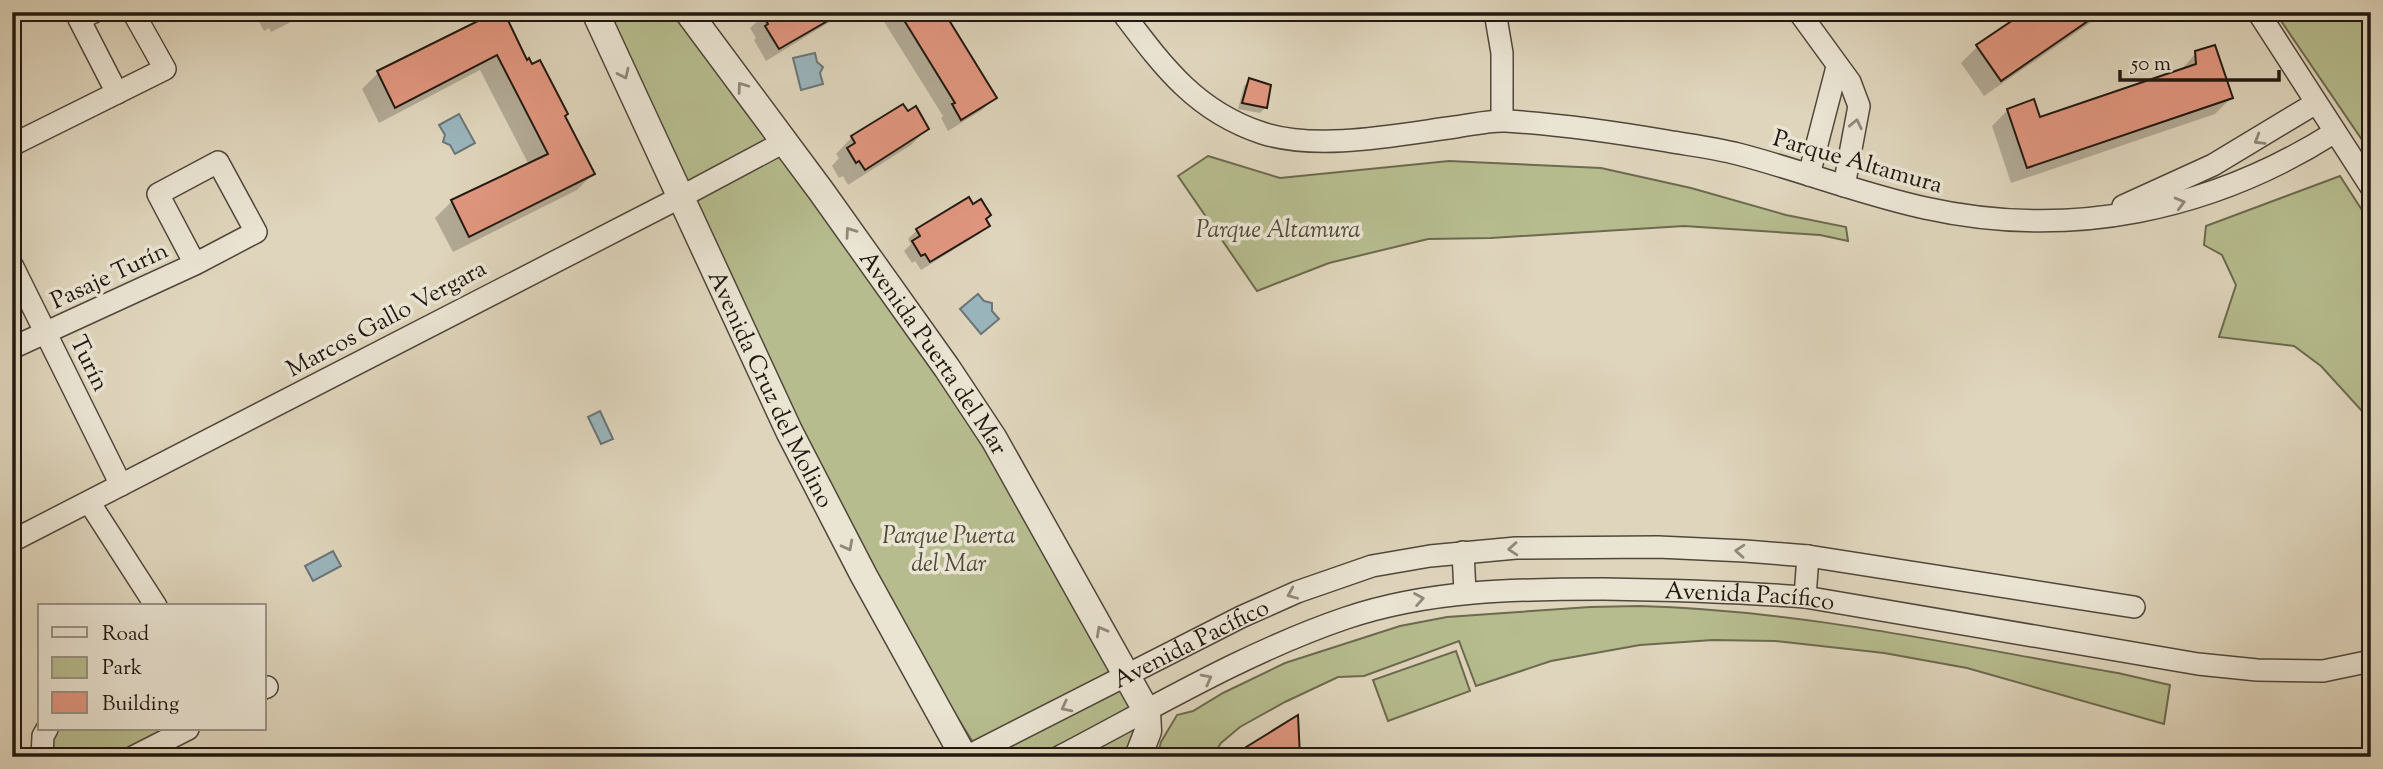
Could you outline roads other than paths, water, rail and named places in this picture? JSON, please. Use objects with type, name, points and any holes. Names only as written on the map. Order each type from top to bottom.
[{"type":"street","points":[[94,12],[79,19],[117,93]]},
{"type":"street","points":[[12,145],[165,69],[133,12]]},
{"type":"street","name":"Avenida Cruz del Molino","points":[[595,12],[679,198],[814,481],[965,757]]},
{"type":"street","name":"Avenida Puerta del Mar","points":[[688,12],[947,368],[987,429],[1147,712]]},
{"type":"street","name":"Parque Altamura","points":[[1122,12],[1186,89],[1222,116],[1263,134],[1307,143],[1502,120],[1605,131],[1735,153],[1921,207],[1971,216],[2049,221],[2088,219],[2155,209],[2220,190],[2279,164],[2335,132]]},
{"type":"street","points":[[1496,12],[1502,53],[1502,120]]},
{"type":"street","points":[[1799,12],[1850,82],[1859,106],[1844,186]]},
{"type":"street","points":[[2258,12],[2371,187]]},
{"type":"street","points":[[1809,175],[1837,67]]},
{"type":"street","name":"Parque Altamura","points":[[2088,219],[2131,203],[2213,165],[2316,103]]},
{"type":"street","name":"Marcos Gallo Vergara","points":[[12,541],[784,142]]},
{"type":"street","name":"Pasaje Turín","points":[[12,348],[194,264],[256,232],[218,162],[158,194],[194,264]]},
{"type":"street","name":"Turín","points":[[12,265],[121,485]]},
{"type":"street","points":[[89,502],[155,604]]},
{"type":"street","name":"Avenida Pacífico","points":[[965,757],[1241,617],[1325,581],[1401,560],[1463,552],[1516,548],[1658,547],[1808,556],[2134,607]]},
{"type":"street","points":[[1463,552],[1465,593]]},
{"type":"street","points":[[1805,597],[1808,556]]},
{"type":"street","name":"Avenida Pacífico","points":[[1059,757],[1213,676],[1311,631],[1407,601],[1465,593],[1584,589],[1736,592],[1805,597],[2198,664],[2257,670],[2323,671],[2371,661]]},
{"type":"street","name":"Avenida Pacífico","points":[[1138,757],[1148,732],[1147,712]]},
{"type":"street","points":[[42,757],[43,736],[46,730]]},
{"type":"street","points":[[132,757],[186,730]]},
{"type":"water","points":[[815,53],[817,62],[823,67],[820,73],[823,84],[801,90],[793,58]]},
{"type":"water","points":[[459,114],[475,143],[455,154],[450,145],[443,142],[445,135],[439,125]]},
{"type":"water","points":[[978,294],[984,301],[992,303],[992,311],[999,319],[981,334],[960,309]]},
{"type":"water","points":[[600,411],[613,439],[601,444],[588,417]]},
{"type":"water","points":[[333,551],[341,566],[313,581],[305,566]]},
{"type":"park label","name":"Parque Puerta del Mar","points":[[949,549]]}]
